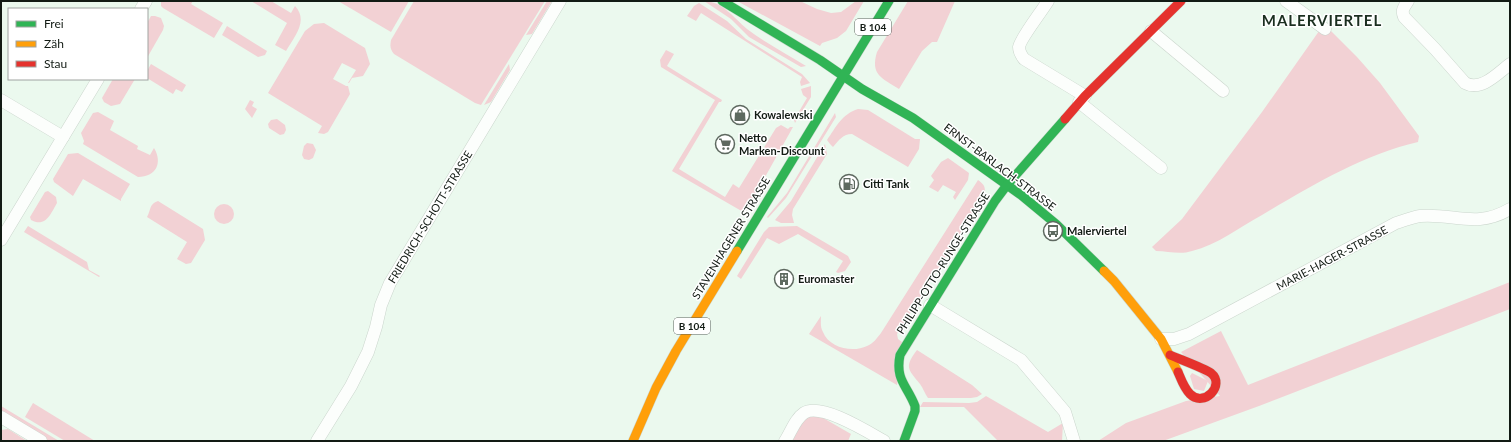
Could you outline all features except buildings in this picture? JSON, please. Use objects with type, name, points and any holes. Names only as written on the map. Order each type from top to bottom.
[{"type":"street","name":"FRIEDRICH-SCHOTT-STRASSE","points":[[318,441],[351,386],[368,352],[381,305],[390,283],[560,1]]},
{"type":"street","name":"ERNST-BARLACH-STRASSE","points":[[722,1],[820,60],[862,90],[913,118],[1007,185],[1056,224],[1114,281],[1161,339],[1190,394],[1196,398],[1204,398],[1211,394],[1215,388],[1215,380],[1211,373],[1170,355]]},
{"type":"street","name":"STAVENHAGENER STRASSE","points":[[633,441],[656,388],[676,351],[889,1]]},
{"type":"street","points":[[1048,1],[1022,39],[1019,47],[1020,54],[1024,59],[1082,99],[1160,168]]},
{"type":"street","name":"PHILIPP-OTTO-RUNGE-STRASSE","points":[[904,441],[915,411],[915,406],[899,376],[898,367],[900,355],[995,201],[1007,185],[1082,99],[1181,1]]},
{"type":"street","points":[[1286,1],[1325,30]]},
{"type":"street","points":[[1408,1],[1402,12],[1404,17],[1466,83],[1471,86],[1477,86],[1484,83],[1510,64]]},
{"type":"street","points":[[1151,31],[1223,91]]},
{"type":"street","points":[[1,240],[97,80]]},
{"type":"street","points":[[1,100],[63,137]]},
{"type":"street","name":"MARIE-HAGER-STRASSE","points":[[1161,339],[1174,339],[1189,334],[1396,223],[1419,216],[1478,220],[1500,215],[1510,209]]},
{"type":"street","points":[[930,305],[1021,360],[1065,412],[1074,441]]},
{"type":"street","points":[[785,441],[798,419],[806,412],[813,411],[824,412],[848,422],[884,441]]},
{"type":"street","points":[[1,417],[41,441]]},
{"type":"shaded area","points":[[161,1],[193,1],[191,4],[223,23],[214,38],[163,8],[161,6]]},
{"type":"shaded area","points":[[251,1],[271,1],[291,13],[295,6],[301,17],[299,29],[286,51],[275,45],[287,23]]},
{"type":"shaded area","points":[[338,1],[409,1],[391,32]]},
{"type":"shaded area","points":[[414,1],[545,1],[481,105],[475,103],[394,54],[390,44],[391,40]]},
{"type":"shaded area","points":[[547,1],[552,1],[532,34],[526,35]]},
{"type":"shaded area","points":[[704,1],[722,7],[754,34],[806,66],[801,67],[749,37],[731,19]]},
{"type":"shaded area","points":[[737,1],[800,1],[817,9],[831,13],[841,12],[856,1],[864,1],[846,31],[837,38],[822,43],[820,46]]},
{"type":"shaded area","points":[[908,1],[955,1],[937,42],[932,42],[922,51],[899,89],[879,75],[876,71],[875,60],[877,52]]},
{"type":"shaded area","points":[[699,3],[727,21],[746,39],[802,74],[810,83],[801,86],[800,82],[802,77],[701,13],[696,21],[687,16],[694,6]]},
{"type":"shaded area","points":[[151,16],[155,16],[161,18],[164,26],[148,56],[148,21]]},
{"type":"shaded area","points":[[324,23],[365,48],[370,64],[363,76],[352,78],[348,83],[356,70],[342,63],[333,79],[348,86],[350,94],[328,132],[324,134],[318,133],[322,126],[268,93],[305,31],[314,24]]},
{"type":"shaded area","points":[[1324,24],[1357,57],[1380,83],[1419,136],[1418,142],[1377,155],[1337,172],[1210,245],[1183,253],[1156,251],[1152,247],[1182,219],[1262,112]]},
{"type":"shaded area","points":[[227,26],[267,51],[265,55],[258,57],[222,35]]},
{"type":"shaded area","points":[[666,50],[674,54],[667,66],[722,100],[719,102],[679,169],[725,197],[733,184],[739,188],[776,128],[781,125],[788,129],[793,127],[745,213],[672,171],[715,100],[661,67],[660,60]]},
{"type":"shaded area","points":[[151,64],[186,85],[182,92],[176,89],[173,94],[148,79],[148,69]]},
{"type":"shaded area","points":[[509,64],[510,70],[491,102],[484,105]]},
{"type":"shaded area","points":[[112,80],[134,80],[120,104],[111,106],[104,102],[102,98]]},
{"type":"shaded area","points":[[811,86],[811,97],[795,123],[794,120],[807,98],[803,95],[801,89]]},
{"type":"shaded area","points":[[250,100],[254,102],[252,106],[257,109],[252,118],[245,109]]},
{"type":"shaded area","points":[[858,109],[868,110],[915,139],[920,139],[919,149],[908,167],[852,134],[844,136],[833,147],[830,144],[827,140],[840,122],[852,111]]},
{"type":"shaded area","points":[[98,112],[114,121],[110,130],[138,146],[137,149],[150,155],[154,148],[157,154],[158,164],[153,172],[149,175],[138,177],[83,144],[84,141],[81,133],[93,113]]},
{"type":"shaded area","points":[[835,113],[836,117],[786,198],[768,218],[767,217],[787,193]]},
{"type":"shaded area","points":[[277,119],[285,125],[286,130],[284,134],[280,135],[269,128],[268,124],[271,120]]},
{"type":"shaded area","points":[[307,143],[313,144],[316,150],[313,158],[309,160],[304,159],[302,155],[304,146]]},
{"type":"shaded area","points":[[825,144],[827,154],[793,209],[792,215],[794,223],[781,223],[775,220],[791,201]]},
{"type":"shaded area","points":[[78,153],[130,184],[121,201],[83,179],[73,196],[54,182],[53,179],[68,154]]},
{"type":"shaded area","points":[[948,158],[969,173],[968,180],[955,200],[953,197],[956,192],[943,185],[938,192],[929,187],[934,180],[931,176],[941,162]]},
{"type":"shaded area","points":[[978,180],[984,187],[984,196],[897,334],[898,339],[902,342],[897,385],[809,334],[821,316],[821,326],[826,337],[830,342],[842,348],[861,348],[873,342],[881,333]]},
{"type":"shaded area","points":[[48,191],[56,197],[57,203],[53,211],[44,221],[36,222],[31,220],[30,217],[45,192]]},
{"type":"shaded area","points":[[158,201],[203,229],[205,240],[191,263],[186,264],[177,259],[187,242],[147,217],[153,204]]},
{"type":"shaded area","points":[[224,204],[231,207],[234,214],[231,221],[224,224],[217,221],[214,214],[217,207]]},
{"type":"shaded area","points":[[28,226],[87,262],[89,270],[100,276],[99,277],[24,232]]},
{"type":"shaded area","points":[[797,226],[848,256],[851,262],[845,271],[838,273],[836,272],[843,261],[798,234],[779,244],[767,238],[741,279],[737,276],[764,232],[769,227]]},
{"type":"shaded area","points":[[1510,282],[1510,309],[1259,406],[1163,441],[1098,441],[1126,423],[1186,401],[1220,396],[1181,352],[1221,331],[1248,385]]},
{"type":"shaded area","points":[[917,350],[972,385],[982,394],[971,398],[928,398],[909,368],[910,360]]},
{"type":"shaded area","points":[[1192,373],[1208,381],[1204,391],[1194,389],[1190,376]]},
{"type":"shaded area","points":[[986,396],[1048,432],[1063,423],[1062,441],[998,441],[964,407],[920,407],[923,402],[977,402]]},
{"type":"shaded area","points":[[33,403],[95,441],[65,441],[25,417]]},
{"type":"shaded area","points":[[1,406],[59,441],[49,441],[1,412]]},
{"type":"shaded area","points":[[818,415],[851,434],[848,441],[791,441],[803,420],[807,416]]},
{"type":"shaded area","points":[[8,429],[27,441],[1,441],[1,430]]},
{"type":"traffic: fast","points":[[722,1],[820,60],[862,89],[913,118],[1021,195],[1056,224],[1104,271]]},
{"type":"traffic: fast","points":[[737,251],[889,1]]},
{"type":"traffic: fast","points":[[904,441],[915,411],[915,406],[900,377],[900,355],[995,201],[1007,185],[1065,119]]},
{"type":"traffic: slow","points":[[633,441],[656,388],[676,351],[737,251]]},
{"type":"traffic: slow","points":[[1104,271],[1114,281],[1161,339],[1178,372]]},
{"type":"traffic: jam","points":[[1065,119],[1085,96],[1181,1]]},
{"type":"traffic: jam","points":[[1170,355],[1211,373],[1215,378],[1215,389],[1207,397],[1196,398],[1186,389],[1178,372]]},
{"type":"place","name":"Kowalewski","points":[[740,115]]},
{"type":"place","name":"Netto Marken-Discount","points":[[725,144]]},
{"type":"place","name":"Citti Tank","points":[[849,184]]},
{"type":"place","name":"Malerviertel","points":[[1053,231]]},
{"type":"place","name":"Euromaster","points":[[784,279]]},
{"type":"district","name":"MALERVIERTEL","points":[[1322,21]]}]
